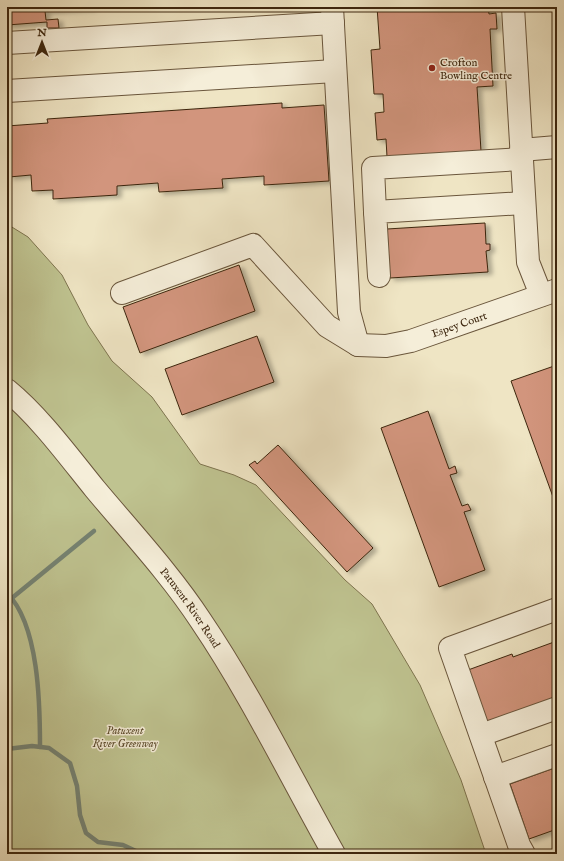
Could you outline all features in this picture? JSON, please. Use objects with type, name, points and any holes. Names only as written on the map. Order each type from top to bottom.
[{"type":"street","points":[[513,7],[528,262],[549,293]]},
{"type":"street","points":[[7,43],[332,15],[349,312],[358,345]]},
{"type":"street","points":[[7,91],[336,71]]},
{"type":"street","points":[[379,276],[373,168],[522,154],[557,147]]},
{"type":"street","points":[[375,212],[524,203]]},
{"type":"street","points":[[122,293],[253,245],[327,326],[358,345]]},
{"type":"street","name":"Espey Court","points":[[358,345],[386,346],[411,341],[549,293]]},
{"type":"street","name":"Patuxent River Road","points":[[7,390],[43,427],[168,577],[200,619],[226,660],[334,854]]},
{"type":"street","points":[[524,854],[519,845],[450,648],[557,609]]},
{"type":"street","points":[[480,735],[557,708]]},
{"type":"street","points":[[495,777],[557,756]]},
{"type":"green space","name":"Patuxent River Greenway","points":[[7,224],[28,237],[62,275],[88,325],[112,361],[152,397],[200,464],[234,475],[256,485],[345,580],[372,604],[420,685],[461,780],[486,854],[7,854]]},
{"type":"building","points":[[7,7],[92,8],[45,11],[46,20],[58,19],[59,28],[47,28],[47,22],[7,25]]},
{"type":"building","name":"Crofton Bowling Centre","points":[[377,7],[488,7],[489,14],[496,13],[497,29],[490,29],[493,86],[477,87],[481,151],[387,157],[386,139],[377,140],[375,113],[384,112],[383,94],[374,94],[371,50],[380,49]]},
{"type":"building","points":[[282,103],[282,108],[324,105],[329,181],[264,185],[264,176],[222,179],[223,188],[159,192],[158,183],[117,186],[117,195],[53,199],[53,190],[32,191],[31,175],[9,177],[7,126],[48,123],[47,119]]},
{"type":"building","points":[[485,223],[486,244],[490,244],[490,250],[486,251],[488,272],[390,278],[387,229]]},
{"type":"building","points":[[239,265],[255,311],[140,353],[123,307]]},
{"type":"building","points":[[257,336],[274,382],[182,415],[165,369]]},
{"type":"building","points":[[557,365],[557,508],[511,381]]},
{"type":"building","points":[[428,411],[449,469],[455,466],[457,473],[450,475],[462,506],[468,504],[471,510],[464,512],[485,570],[439,587],[381,428]]},
{"type":"building","points":[[278,445],[373,548],[347,572],[249,465],[255,461],[257,464]]},
{"type":"building","points":[[557,638],[557,700],[488,724],[468,670],[512,654],[513,657],[554,642],[553,639]]},
{"type":"building","points":[[557,767],[557,829],[529,839],[510,784]]},
{"type":"waterway","points":[[12,598],[94,531]]},
{"type":"waterway","points":[[7,593],[18,607],[32,644],[38,688],[40,747]]},
{"type":"waterway","points":[[7,749],[32,746],[49,748],[70,763],[77,786],[80,815],[86,833],[98,842],[123,845],[140,854]]},
{"type":"place","name":"Crofton Bowling Centre","points":[[432,68]]}]
